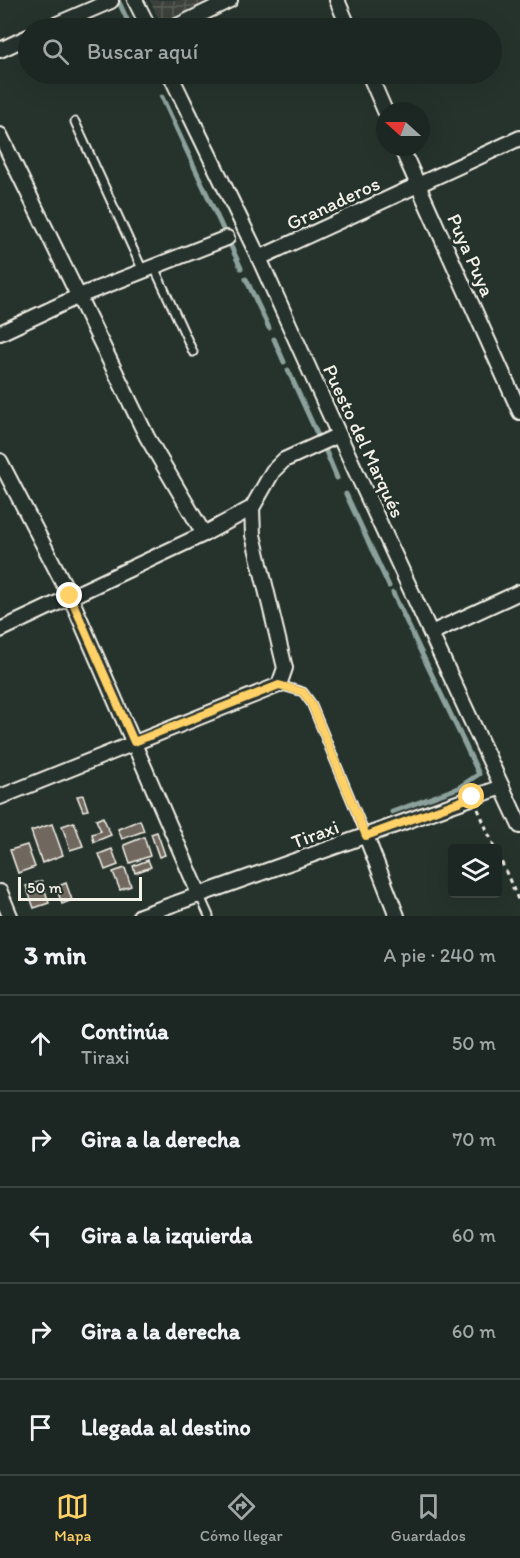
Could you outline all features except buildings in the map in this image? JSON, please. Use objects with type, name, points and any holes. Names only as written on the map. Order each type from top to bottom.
[{"type":"street","points":[[135,0],[144,18]]},
{"type":"street","points":[[193,18],[230,0]]},
{"type":"street","points":[[337,0],[345,18]]},
{"type":"street","points":[[71,18],[111,1]]},
{"type":"street","points":[[0,50],[18,42]]},
{"type":"street","name":"Puesto del Marqués","points":[[175,84],[260,258],[339,435],[520,826]]},
{"type":"street","points":[[374,84],[382,102]]},
{"type":"street","points":[[0,135],[147,437],[204,534]]},
{"type":"street","name":"Granaderos","points":[[260,258],[520,138]]},
{"type":"street","name":"Puya Puya","points":[[405,156],[520,412]]},
{"type":"street","points":[[0,333],[79,296],[227,238]]},
{"type":"street","points":[[0,798],[279,685],[285,668],[253,536],[252,508],[273,471],[284,460],[339,435]]},
{"type":"street","points":[[0,461],[70,596],[200,896]]},
{"type":"street","points":[[0,630],[204,534],[252,508]]},
{"type":"street","points":[[431,633],[520,592]]},
{"type":"street","name":"Tiraxi","points":[[140,916],[502,787]]},
{"type":"street","points":[[366,836],[397,916]]},
{"type":"street","points":[[0,892],[10,916]]},
{"type":"lane","points":[[75,122],[148,269],[193,352]]},
{"type":"lane","points":[[279,685],[303,692],[311,703],[366,836]]},
{"type":"lane","points":[[200,896],[209,916]]},
{"type":"path","points":[[472,797],[493,844]]},
{"type":"path","points":[[502,863],[520,904]]},
{"type":"shaded area","points":[[150,0],[213,0],[176,18],[158,18]]},
{"type":"waterway","points":[[118,0],[126,18]]},
{"type":"waterway","points":[[162,97],[241,268]]},
{"type":"waterway","points":[[246,279],[269,328]]},
{"type":"waterway","points":[[274,339],[284,362]]},
{"type":"waterway","points":[[288,370],[318,436]]},
{"type":"waterway","points":[[325,449],[337,478]]},
{"type":"waterway","points":[[346,494],[389,586]]},
{"type":"waterway","points":[[392,812],[458,788],[479,774],[393,593]]},
{"type":"route","points":[[70,596],[134,742],[279,685],[303,692],[311,703],[366,836],[472,797]]}]
